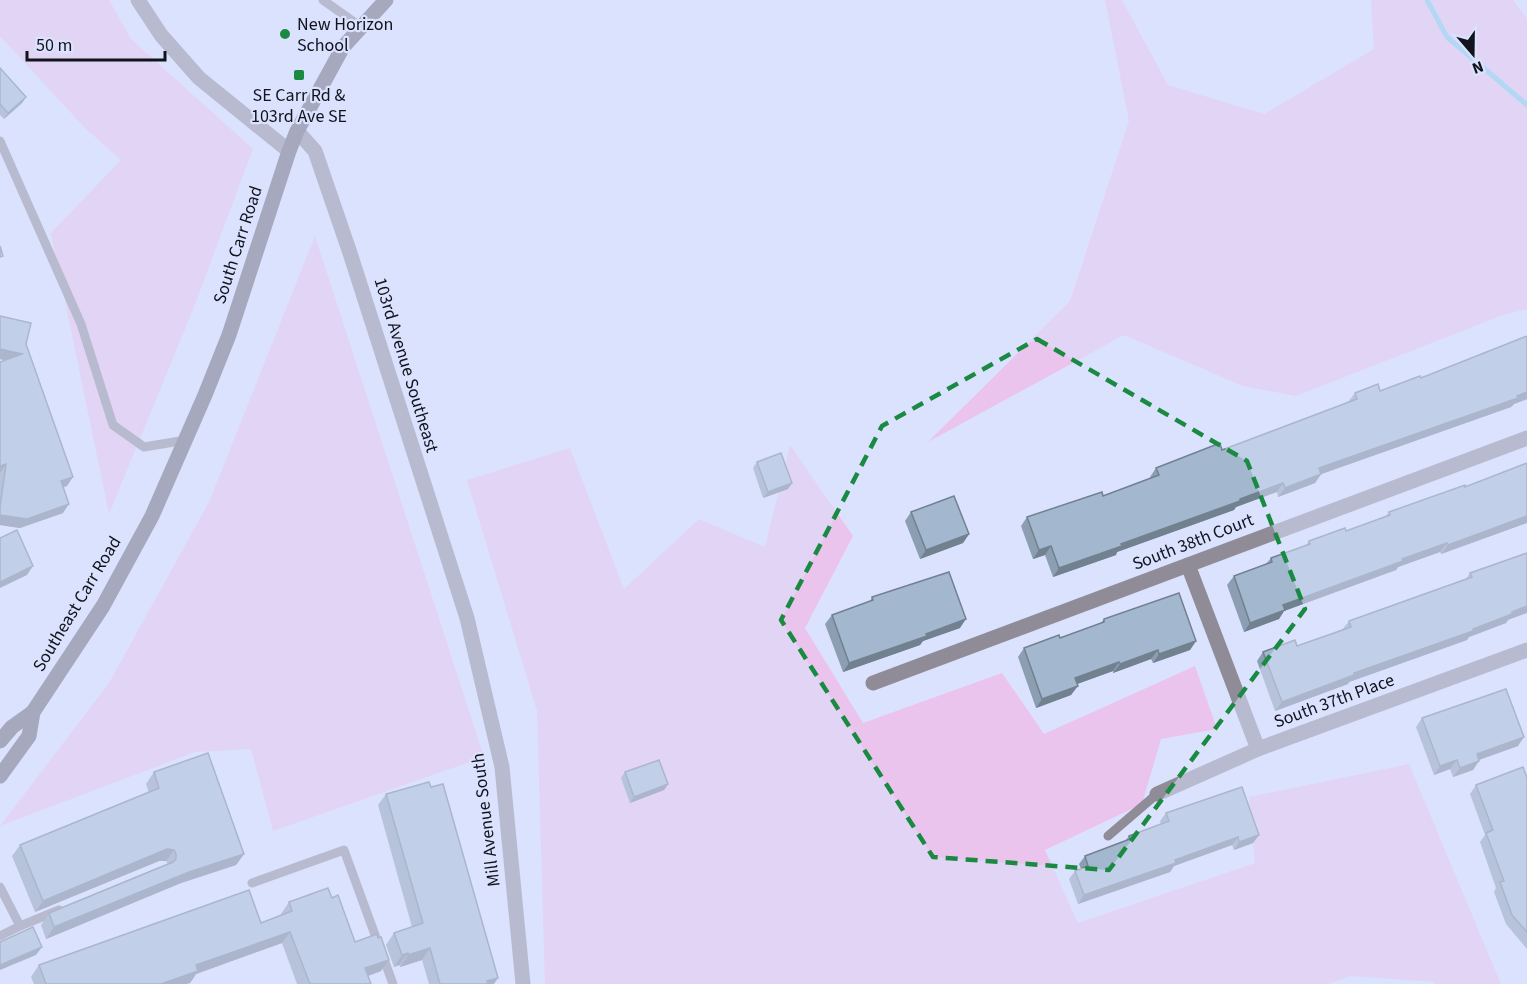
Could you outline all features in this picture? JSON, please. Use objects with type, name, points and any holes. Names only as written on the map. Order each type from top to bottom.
[{"type":"main road","name":"South Carr Road","points":[[152,516],[229,335],[297,130],[343,47],[386,0]]},
{"type":"main road","name":"Southeast Carr Road","points":[[0,741],[12,727],[33,712],[103,606],[152,516]]},
{"type":"main road","name":"Southeast Carr Road","points":[[0,776],[29,736],[33,712]]},
{"type":"street","points":[[138,0],[161,35],[199,78],[289,151]]},
{"type":"street","name":"103rd Avenue Southeast","points":[[297,130],[315,151],[350,253],[466,618]]},
{"type":"street","name":"South 38th Court","points":[[873,683],[1527,438]]},
{"type":"street","points":[[1188,565],[1258,749]]},
{"type":"street","name":"Mill Avenue South","points":[[466,618],[502,766],[523,984]]},
{"type":"street","name":"South 37th Place","points":[[1157,794],[1258,749],[1527,650]]},
{"type":"lane","points":[[323,0],[361,27]]},
{"type":"lane","points":[[0,141],[81,324],[112,425],[144,447],[186,440]]},
{"type":"lane","points":[[1108,836],[1157,794]]},
{"type":"lane","points":[[252,884],[345,850],[393,984]]},
{"type":"lane","points":[[0,887],[20,926]]},
{"type":"lane","points":[[0,936],[63,908]]},
{"type":"highlighted area","points":[[1037,339],[1247,461],[1305,609],[1109,870],[933,857],[781,620],[882,426]]},
{"type":"shaded area","points":[[0,0],[109,0],[131,39],[253,149],[194,307],[109,514],[51,233],[121,160],[84,127],[0,36]]},
{"type":"shaded area","points":[[1105,0],[1122,0],[1168,85],[1264,114],[1374,49],[1371,0],[1513,0],[1527,19],[1527,309],[1503,315],[1296,396],[1243,386],[1124,335],[928,442],[1070,301],[1129,121]]},
{"type":"shaded area","points":[[315,236],[484,757],[273,831],[251,749],[195,752],[0,826],[109,683],[209,502]]},
{"type":"shaded area","points":[[790,445],[853,536],[805,628],[863,723],[1002,673],[1044,734],[1195,666],[1217,729],[1161,739],[1142,804],[1045,850],[1078,923],[1255,863],[1249,797],[1409,764],[1501,984],[1435,984],[1434,982],[1350,976],[1328,984],[545,984],[537,711],[467,480],[570,448],[624,589],[699,519],[765,547]]},
{"type":"building","points":[[0,68],[26,97],[8,113],[0,104]]},
{"type":"building","points":[[0,316],[31,323],[26,344],[73,477],[61,481],[69,504],[27,519],[0,515],[6,464],[0,466],[0,362],[22,354],[0,349]]},
{"type":"building","points":[[1527,336],[1527,392],[1517,396],[1518,398],[1319,468],[1321,474],[1285,488],[1283,483],[1059,568],[1051,546],[1039,550],[1027,517],[1102,492],[1103,496],[1159,475],[1156,468],[1220,443],[1222,450],[1357,399],[1355,393],[1378,384],[1380,391],[1420,376],[1421,378]]},
{"type":"building","points":[[781,453],[792,483],[768,492],[757,462]]},
{"type":"building","points":[[1527,463],[1527,516],[1402,559],[1403,561],[1283,605],[1285,610],[1250,623],[1234,576],[1272,562],[1271,558],[1310,544],[1309,541],[1345,528],[1346,531],[1390,515],[1389,512],[1465,485],[1465,487]]},
{"type":"building","points":[[954,496],[969,534],[926,550],[911,512]]},
{"type":"building","points":[[17,530],[33,566],[0,582],[0,538]]},
{"type":"building","points":[[1527,553],[1527,606],[1473,629],[1473,631],[1354,673],[1354,675],[1282,702],[1263,652],[1295,640],[1297,646],[1351,627],[1349,621],[1472,577],[1470,573]]},
{"type":"building","points":[[949,572],[966,619],[926,634],[927,636],[849,663],[832,615],[873,600],[872,597]]},
{"type":"building","points":[[1179,593],[1196,641],[1159,654],[1158,650],[1075,678],[1078,686],[1042,699],[1024,648],[1059,635],[1060,638],[1104,622],[1104,619]]},
{"type":"building","points":[[1506,689],[1524,737],[1477,754],[1479,761],[1460,768],[1457,760],[1440,766],[1422,718]]},
{"type":"building","points":[[208,753],[244,854],[189,872],[54,927],[49,913],[173,862],[176,854],[174,850],[167,849],[43,901],[20,845],[159,788],[154,772]]},
{"type":"building","points":[[659,760],[668,784],[634,797],[625,772]]},
{"type":"building","points":[[1523,767],[1527,778],[1527,932],[1512,915],[1500,882],[1504,881],[1486,833],[1493,830],[1476,785]]},
{"type":"building","points":[[429,782],[431,787],[443,784],[498,978],[487,981],[488,984],[440,984],[430,948],[402,955],[394,933],[423,923],[386,794]]},
{"type":"building","points":[[1242,787],[1259,835],[1239,842],[1238,837],[1175,860],[1176,863],[1084,895],[1075,871],[1088,866],[1085,856],[1169,821],[1166,813]]},
{"type":"building","points":[[328,888],[332,898],[338,895],[355,942],[377,934],[378,938],[381,937],[389,960],[365,968],[371,984],[310,984],[290,932],[196,965],[198,971],[161,984],[46,984],[39,965],[249,890],[261,923],[292,911],[289,902]]},
{"type":"building","points":[[33,927],[42,947],[0,965],[0,942]]},
{"type":"waterway","points":[[1427,0],[1447,37],[1527,105]]},
{"type":"place","name":"New Horizon School","points":[[285,34]]},
{"type":"place","name":"SE Carr Rd & 103rd Ave SE","points":[[299,75]]}]
